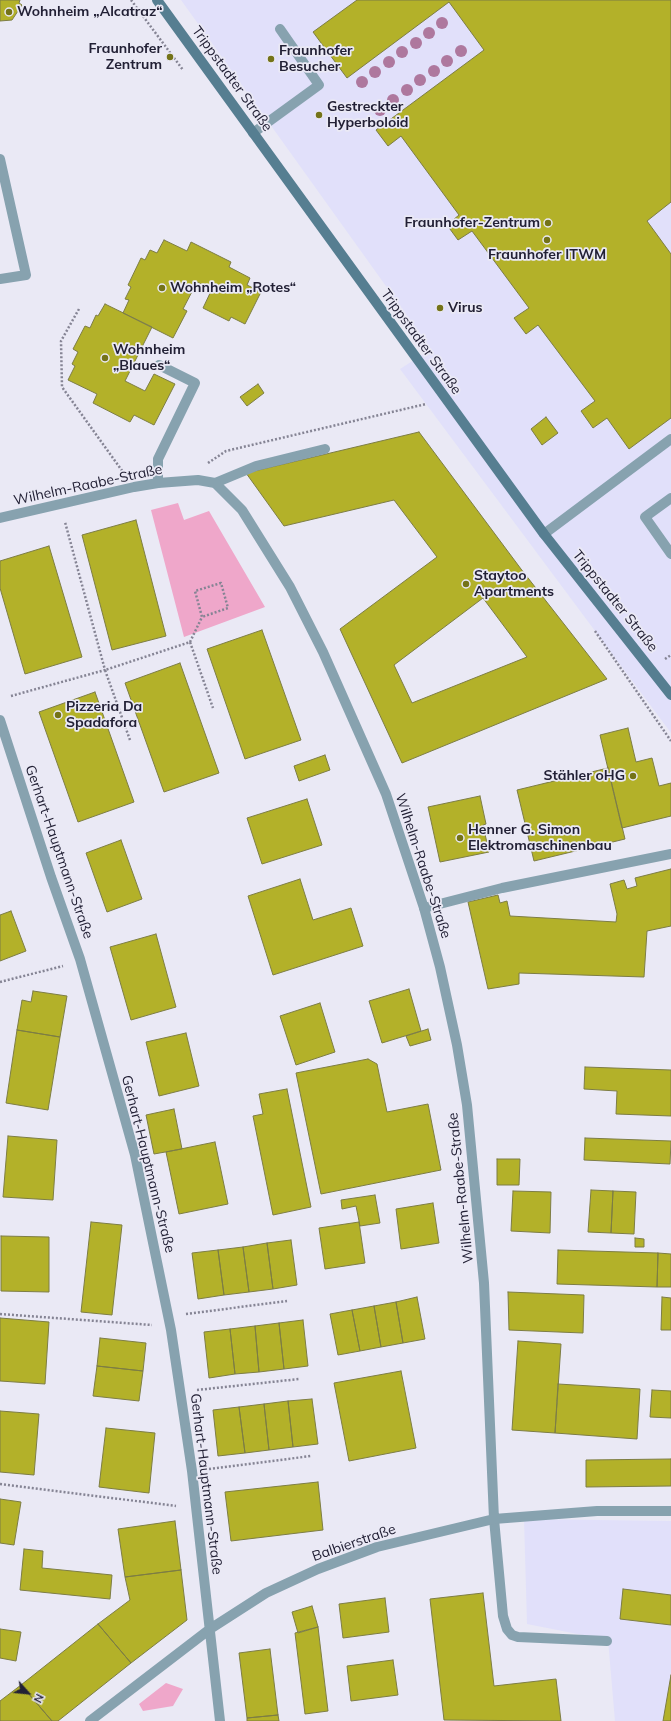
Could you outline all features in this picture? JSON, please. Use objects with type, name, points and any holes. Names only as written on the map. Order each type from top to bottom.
[{"type":"main road","name":"Trippstadter Straße","points":[[157,0],[544,534],[671,695]]},
{"type":"street","points":[[253,133],[319,85],[280,29]]},
{"type":"street","points":[[0,158],[26,275],[0,279]]},
{"type":"street","points":[[158,483],[158,459],[196,383],[159,365]]},
{"type":"street","points":[[544,534],[671,439]]},
{"type":"street","points":[[215,483],[256,466],[326,449]]},
{"type":"street","name":"Wilhelm-Raabe-Straße","points":[[0,518],[134,487],[158,483],[198,480],[215,483],[242,510],[290,587],[323,652],[386,794],[424,908],[440,967],[457,1045],[467,1105],[484,1283],[494,1519],[503,1616],[507,1629],[512,1635],[518,1637],[607,1641]]},
{"type":"street","points":[[671,498],[645,518],[671,554]]},
{"type":"street","name":"Gerhart-Hauptmann-Straße","points":[[0,720],[51,877],[80,959],[135,1155],[171,1330],[192,1471],[220,1721]]},
{"type":"street","points":[[424,908],[502,888],[671,854]]},
{"type":"street","name":"Balbierstraße","points":[[90,1721],[210,1628],[266,1593],[318,1569],[378,1547],[494,1519],[597,1512],[671,1511]]},
{"type":"path","points":[[79,308],[60,341],[62,387],[134,487]]},
{"type":"path","points":[[377,414],[426,404]]},
{"type":"path","points":[[65,522],[105,670],[130,740]]},
{"type":"path","points":[[202,617],[228,608],[221,583],[195,592],[202,617],[190,642],[213,708]]},
{"type":"path","points":[[11,696],[105,670],[190,642]]},
{"type":"path","points":[[0,982],[64,966]]},
{"type":"path","points":[[183,1315],[287,1301]]},
{"type":"path","points":[[0,1314],[153,1326]]},
{"type":"path","points":[[193,1391],[299,1379]]},
{"type":"path","points":[[204,1469],[311,1456]]},
{"type":"path","points":[[0,1484],[176,1506]]},
{"type":"shaded area","points":[[181,0],[671,0],[671,733],[400,369],[431,349]]},
{"type":"shaded area","points":[[178,503],[184,520],[209,511],[265,607],[184,637],[151,510]]},
{"type":"shaded area","points":[[524,1519],[671,1521],[671,1721],[615,1721],[608,1640],[527,1624]]},
{"type":"shaded area","points":[[166,1683],[183,1689],[173,1706],[143,1711],[139,1704]]},
{"type":"building","name":"Wohnheim „Alcatraz“","points":[[0,0],[20,0],[19,3],[22,5],[12,20],[0,21]]},
{"type":"building","name":"Fraunhofer-Zentrum","points":[[357,0],[671,0],[671,202],[647,221],[671,254],[671,418],[629,449],[607,418],[593,428],[581,411],[595,401],[538,325],[526,334],[514,318],[529,308],[472,231],[458,240],[447,225],[459,215],[401,136],[388,146],[376,130],[484,50],[449,2],[347,78],[313,32]]},
{"type":"building","name":"Wohnheim „Rotes“","points":[[164,240],[187,251],[191,242],[231,262],[229,267],[250,278],[247,285],[261,292],[245,324],[231,317],[229,321],[203,308],[212,289],[197,282],[183,309],[187,311],[173,338],[123,313],[129,300],[125,299],[131,287],[128,285],[141,258],[145,260],[150,250],[157,253]]},
{"type":"building","name":"Wohnheim „Blaues“","points":[[105,304],[152,327],[125,381],[145,391],[154,374],[175,384],[154,425],[134,415],[130,422],[93,403],[97,394],[68,380],[75,366],[72,364],[78,352],[73,349],[85,326],[90,328],[96,315],[98,316]]},
{"type":"building","points":[[258,384],[264,393],[247,406],[240,397]]},
{"type":"building","points":[[546,417],[558,433],[542,445],[531,429]]},
{"type":"building","name":"Staytoo Apartments","points":[[419,432],[521,569],[607,679],[402,763],[340,629],[437,557],[394,500],[284,526],[246,473]],"holes":[[[483,598],[527,657],[412,703],[394,665]]]},
{"type":"building","points":[[136,520],[166,636],[112,650],[82,535]]},
{"type":"building","points":[[49,546],[82,657],[25,674],[0,588],[0,561]]},
{"type":"building","points":[[262,630],[301,740],[245,759],[207,649]]},
{"type":"building","points":[[180,663],[219,773],[164,792],[125,683]]},
{"type":"building","points":[[95,692],[134,802],[78,822],[39,712]]},
{"type":"building","name":"Stähler oHG","points":[[628,728],[636,762],[652,758],[659,786],[671,783],[671,816],[622,828],[600,735]]},
{"type":"building","points":[[325,755],[330,770],[299,781],[294,766]]},
{"type":"building","points":[[608,768],[625,839],[534,861],[517,790]]},
{"type":"building","name":"Henner G. Simon Elektromaschinenbau","points":[[480,796],[486,824],[483,825],[489,852],[440,862],[428,807]]},
{"type":"building","points":[[307,799],[322,845],[262,864],[247,818]]},
{"type":"building","points":[[121,840],[142,899],[107,912],[86,853]]},
{"type":"building","points":[[671,869],[671,926],[647,931],[644,977],[519,973],[519,984],[488,989],[468,902],[498,895],[500,903],[507,901],[510,916],[616,922],[617,914],[610,884],[624,880],[627,889],[637,886],[635,878]]},
{"type":"building","points":[[300,879],[313,920],[351,908],[363,946],[273,975],[248,896]]},
{"type":"building","points":[[11,911],[26,951],[0,961],[0,915]]},
{"type":"building","points":[[156,934],[176,1007],[131,1020],[110,947]]},
{"type":"building","points":[[409,989],[421,1031],[382,1043],[369,1001]]},
{"type":"building","points":[[33,991],[67,996],[60,1037],[17,1030],[22,1000],[31,1002]]},
{"type":"building","points":[[320,1003],[335,1052],[296,1065],[280,1016]]},
{"type":"building","points":[[428,1029],[431,1040],[410,1046],[406,1036]]},
{"type":"building","points":[[17,1030],[60,1037],[48,1110],[6,1103]]},
{"type":"building","points":[[186,1033],[199,1086],[159,1096],[146,1042]]},
{"type":"building","points":[[368,1059],[377,1064],[387,1112],[428,1104],[441,1170],[321,1194],[296,1073]]},
{"type":"building","points":[[585,1067],[671,1070],[671,1116],[616,1114],[617,1091],[584,1089]]},
{"type":"building","points":[[287,1089],[311,1207],[273,1215],[253,1116],[263,1114],[259,1094]]},
{"type":"building","points":[[174,1109],[182,1149],[154,1154],[146,1115]]},
{"type":"building","points":[[8,1136],[57,1140],[53,1200],[3,1197]]},
{"type":"building","points":[[585,1138],[671,1141],[670,1164],[584,1160]]},
{"type":"building","points":[[215,1142],[228,1204],[179,1214],[166,1152]]},
{"type":"building","points":[[497,1159],[520,1159],[519,1185],[497,1185]]},
{"type":"building","points":[[591,1190],[613,1191],[611,1233],[588,1232]]},
{"type":"building","points":[[513,1191],[551,1192],[550,1233],[511,1231]]},
{"type":"building","points":[[613,1191],[636,1192],[634,1234],[611,1233]]},
{"type":"building","points":[[375,1195],[380,1223],[360,1226],[356,1206],[342,1209],[341,1200]]},
{"type":"building","points":[[433,1203],[439,1243],[401,1249],[396,1209]]},
{"type":"building","points":[[91,1222],[122,1225],[112,1315],[81,1312]]},
{"type":"building","points":[[359,1222],[365,1263],[325,1269],[319,1228]]},
{"type":"building","points":[[1,1236],[49,1237],[49,1292],[1,1291]]},
{"type":"building","points":[[635,1238],[644,1239],[644,1247],[635,1247]]},
{"type":"building","points":[[291,1240],[297,1285],[273,1289],[267,1243]]},
{"type":"building","points":[[267,1243],[273,1289],[249,1292],[243,1247]]},
{"type":"building","points":[[243,1247],[249,1292],[224,1295],[218,1250]]},
{"type":"building","points":[[218,1250],[224,1295],[198,1299],[192,1253]]},
{"type":"building","points":[[558,1250],[658,1253],[657,1287],[557,1284]]},
{"type":"building","points":[[658,1253],[671,1254],[671,1287],[657,1287]]},
{"type":"building","points":[[508,1292],[584,1295],[583,1333],[509,1330]]},
{"type":"building","points":[[417,1297],[425,1339],[403,1343],[396,1302]]},
{"type":"building","points":[[662,1297],[671,1298],[671,1330],[661,1330]]},
{"type":"building","points":[[396,1302],[403,1343],[381,1347],[374,1306]]},
{"type":"building","points":[[374,1306],[381,1347],[360,1351],[352,1310]]},
{"type":"building","points":[[352,1310],[360,1351],[338,1355],[330,1314]]},
{"type":"building","points":[[0,1318],[49,1322],[45,1384],[0,1381]]},
{"type":"building","points":[[303,1320],[308,1366],[284,1369],[279,1323]]},
{"type":"building","points":[[279,1323],[284,1369],[259,1372],[255,1326]]},
{"type":"building","points":[[255,1326],[259,1372],[235,1374],[230,1329]]},
{"type":"building","points":[[230,1329],[235,1374],[209,1378],[204,1332]]},
{"type":"building","points":[[100,1338],[146,1343],[143,1371],[97,1366]]},
{"type":"building","points":[[518,1341],[561,1344],[555,1433],[512,1430]]},
{"type":"building","points":[[97,1366],[143,1371],[139,1401],[93,1396]]},
{"type":"building","points":[[401,1371],[416,1448],[349,1461],[334,1383]]},
{"type":"building","points":[[558,1384],[640,1389],[637,1439],[555,1433]]},
{"type":"building","points":[[652,1390],[671,1391],[671,1418],[650,1417]]},
{"type":"building","points":[[312,1399],[318,1444],[293,1447],[288,1401]]},
{"type":"building","points":[[288,1401],[293,1447],[269,1450],[264,1404]]},
{"type":"building","points":[[264,1404],[269,1450],[245,1453],[239,1407]]},
{"type":"building","points":[[239,1407],[245,1453],[218,1456],[213,1410]]},
{"type":"building","points":[[0,1411],[39,1414],[34,1475],[0,1472]]},
{"type":"building","points":[[106,1428],[155,1433],[149,1493],[99,1487]]},
{"type":"building","points":[[671,1459],[671,1486],[586,1487],[586,1460]]},
{"type":"building","points":[[318,1482],[323,1530],[231,1541],[225,1492]]},
{"type":"building","points":[[0,1499],[21,1502],[14,1545],[0,1543]]},
{"type":"building","points":[[175,1521],[181,1570],[125,1577],[118,1529]]},
{"type":"building","points":[[24,1549],[43,1551],[42,1568],[112,1575],[110,1599],[20,1590]]},
{"type":"building","points":[[181,1570],[187,1620],[131,1663],[98,1624],[130,1600],[125,1577]]},
{"type":"building","points":[[623,1589],[671,1595],[671,1625],[620,1619]]},
{"type":"building","points":[[483,1593],[494,1686],[556,1679],[561,1721],[444,1720],[430,1599]]},
{"type":"building","points":[[385,1598],[389,1632],[343,1638],[339,1604]]},
{"type":"building","points":[[312,1606],[318,1627],[298,1633],[292,1612]]},
{"type":"building","points":[[98,1624],[131,1663],[58,1721],[52,1721],[21,1685]]},
{"type":"building","points":[[318,1627],[328,1711],[305,1714],[295,1633]]},
{"type":"building","points":[[0,1629],[21,1632],[16,1661],[0,1658]]},
{"type":"building","points":[[270,1649],[278,1715],[247,1718],[239,1653]]},
{"type":"building","points":[[393,1660],[398,1695],[351,1701],[347,1666]]},
{"type":"building","points":[[671,1675],[671,1721],[663,1721]]},
{"type":"building","points":[[21,1685],[52,1721],[0,1721],[0,1701]]},
{"type":"building","points":[[278,1715],[279,1721],[247,1721],[247,1718]]},
{"type":"place","name":"Wohnheim „Alcatraz“","points":[[9,12]]},
{"type":"place","name":"Fraunhofer Zentrum","points":[[170,57]]},
{"type":"place","name":"Fraunhofer Besucher","points":[[271,59]]},
{"type":"place","name":"Gestreckter Hyperboloid","points":[[319,115]]},
{"type":"place","name":"Fraunhofer-Zentrum","points":[[548,223]]},
{"type":"place","name":"Fraunhofer ITWM","points":[[547,240]]},
{"type":"place","name":"Wohnheim „Rotes“","points":[[162,288]]},
{"type":"place","name":"Virus","points":[[440,308]]},
{"type":"place","name":"Wohnheim „Blaues“","points":[[105,358]]},
{"type":"place","name":"Staytoo Apartments","points":[[466,584]]},
{"type":"place","name":"Pizzeria Da Spadafora","points":[[58,715]]},
{"type":"place","name":"Stähler oHG","points":[[633,776]]},
{"type":"place","name":"Henner G. Simon Elektromaschinenbau","points":[[460,838]]}]
